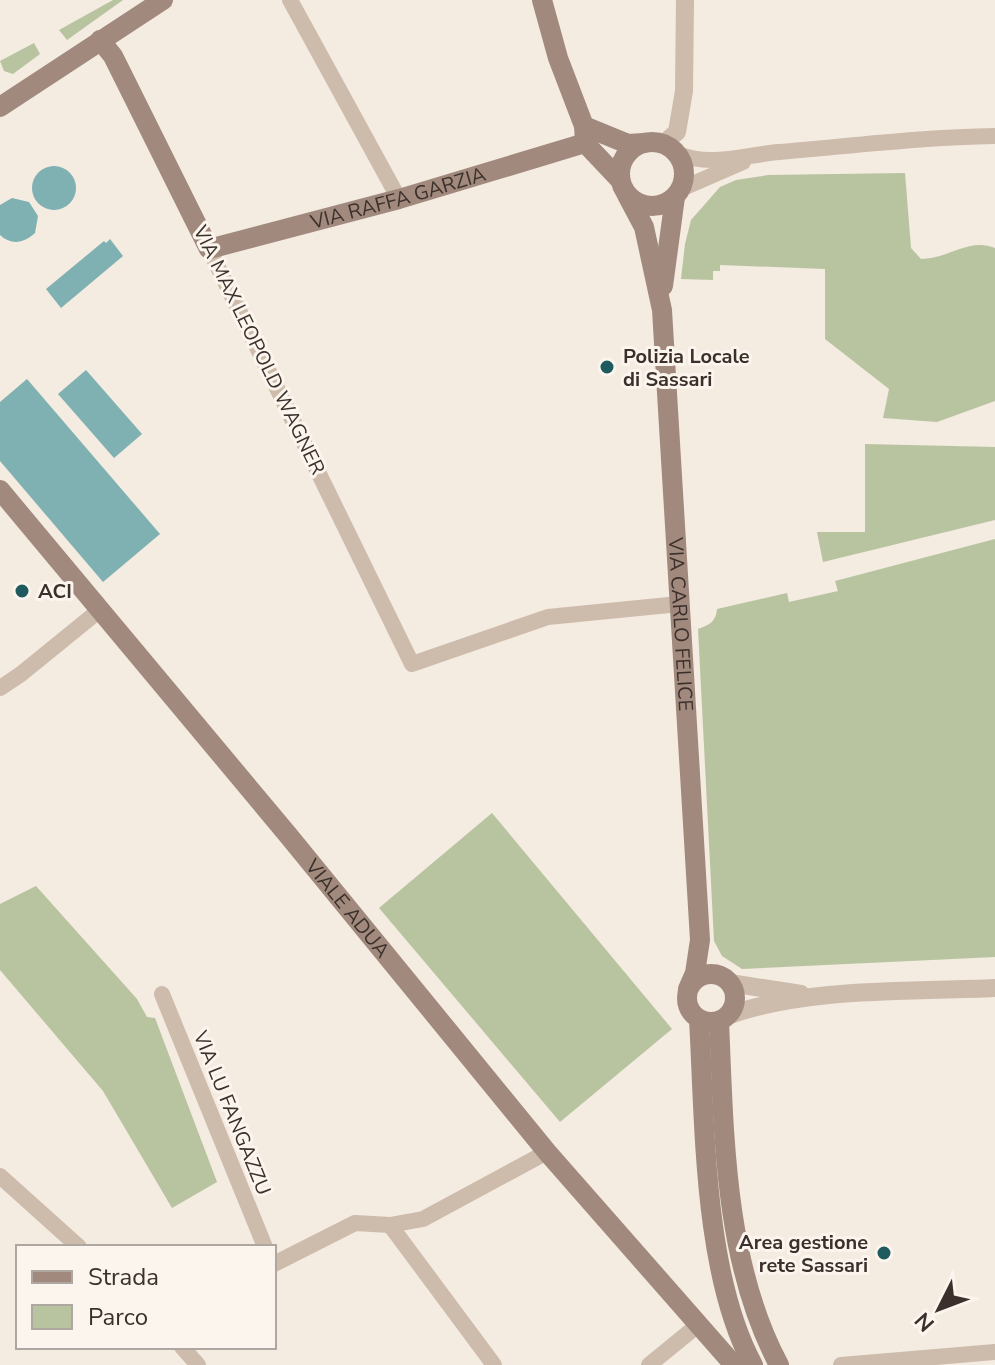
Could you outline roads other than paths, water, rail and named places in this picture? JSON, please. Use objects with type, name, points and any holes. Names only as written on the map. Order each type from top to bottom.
[{"type":"main road","points":[[0,107],[163,0]]},
{"type":"main road","name":"VIA CARLO FELICE","points":[[542,0],[584,134],[624,188],[644,227],[662,310]]},
{"type":"main road","name":"VIA MAX LEOPOLD WAGNER","points":[[100,40],[113,56],[209,249]]},
{"type":"main road","points":[[584,134],[628,144],[661,146],[684,170],[678,193],[655,207],[640,204],[624,188],[620,170],[628,152],[661,146]]},
{"type":"main road","name":"VIA RAFFA GARZIA","points":[[209,249],[399,199],[584,134]]},
{"type":"main road","name":"VIA CARLO FELICE","points":[[678,193],[670,219],[662,310],[700,940],[695,973],[688,989]]},
{"type":"main road","name":"VIALE ADUA","points":[[0,490],[547,1152],[734,1365]]},
{"type":"main road","name":"VIA CARLO FELICE","points":[[700,940],[723,978]]},
{"type":"main road","points":[[710,973],[723,978],[735,996],[732,1011],[715,1019],[689,1010],[688,989],[697,978],[710,973]]},
{"type":"main road","points":[[715,1019],[706,1154],[717,1252],[739,1340],[753,1365]]},
{"type":"main road","points":[[715,1019],[726,1166],[742,1262],[762,1333],[779,1365]]},
{"type":"street","points":[[290,0],[399,199]]},
{"type":"street","points":[[685,0],[684,91],[677,132],[661,146],[695,161],[952,136],[995,136]]},
{"type":"street","points":[[678,193],[763,153]]},
{"type":"street","name":"VIA MAX LEOPOLD WAGNER","points":[[209,249],[412,664],[548,617],[679,604]]},
{"type":"street","points":[[0,688],[101,609]]},
{"type":"street","points":[[723,978],[815,997]]},
{"type":"street","points":[[715,1019],[746,1009],[815,997],[995,988]]},
{"type":"street","name":"VIA LU FANGAZZU","points":[[162,994],[264,1245]]},
{"type":"street","points":[[276,1263],[355,1223],[390,1225],[423,1219],[547,1152]]},
{"type":"street","points":[[0,1176],[77,1245]]},
{"type":"street","points":[[390,1225],[494,1365]]},
{"type":"street","points":[[649,1365],[698,1325]]},
{"type":"street","points":[[184,1349],[198,1365]]},
{"type":"street","points":[[841,1365],[995,1352]]},
{"type":"water","points":[[54,166],[70,172],[76,188],[70,204],[54,210],[38,204],[32,188],[38,172]]},
{"type":"water","points":[[12,198],[29,202],[38,216],[35,233],[18,242],[0,235],[0,205]]},
{"type":"water","points":[[110,239],[123,256],[61,308],[46,289]]},
{"type":"water","points":[[86,370],[142,434],[114,458],[58,394]]},
{"type":"water","points":[[27,379],[160,534],[103,582],[0,461],[0,402]]},
{"type":"place","name":"Polizia Locale di Sassari","points":[[607,367]]},
{"type":"place","name":"ACI","points":[[22,591]]},
{"type":"place","name":"Area gestione rete Sassari","points":[[884,1253]]}]
